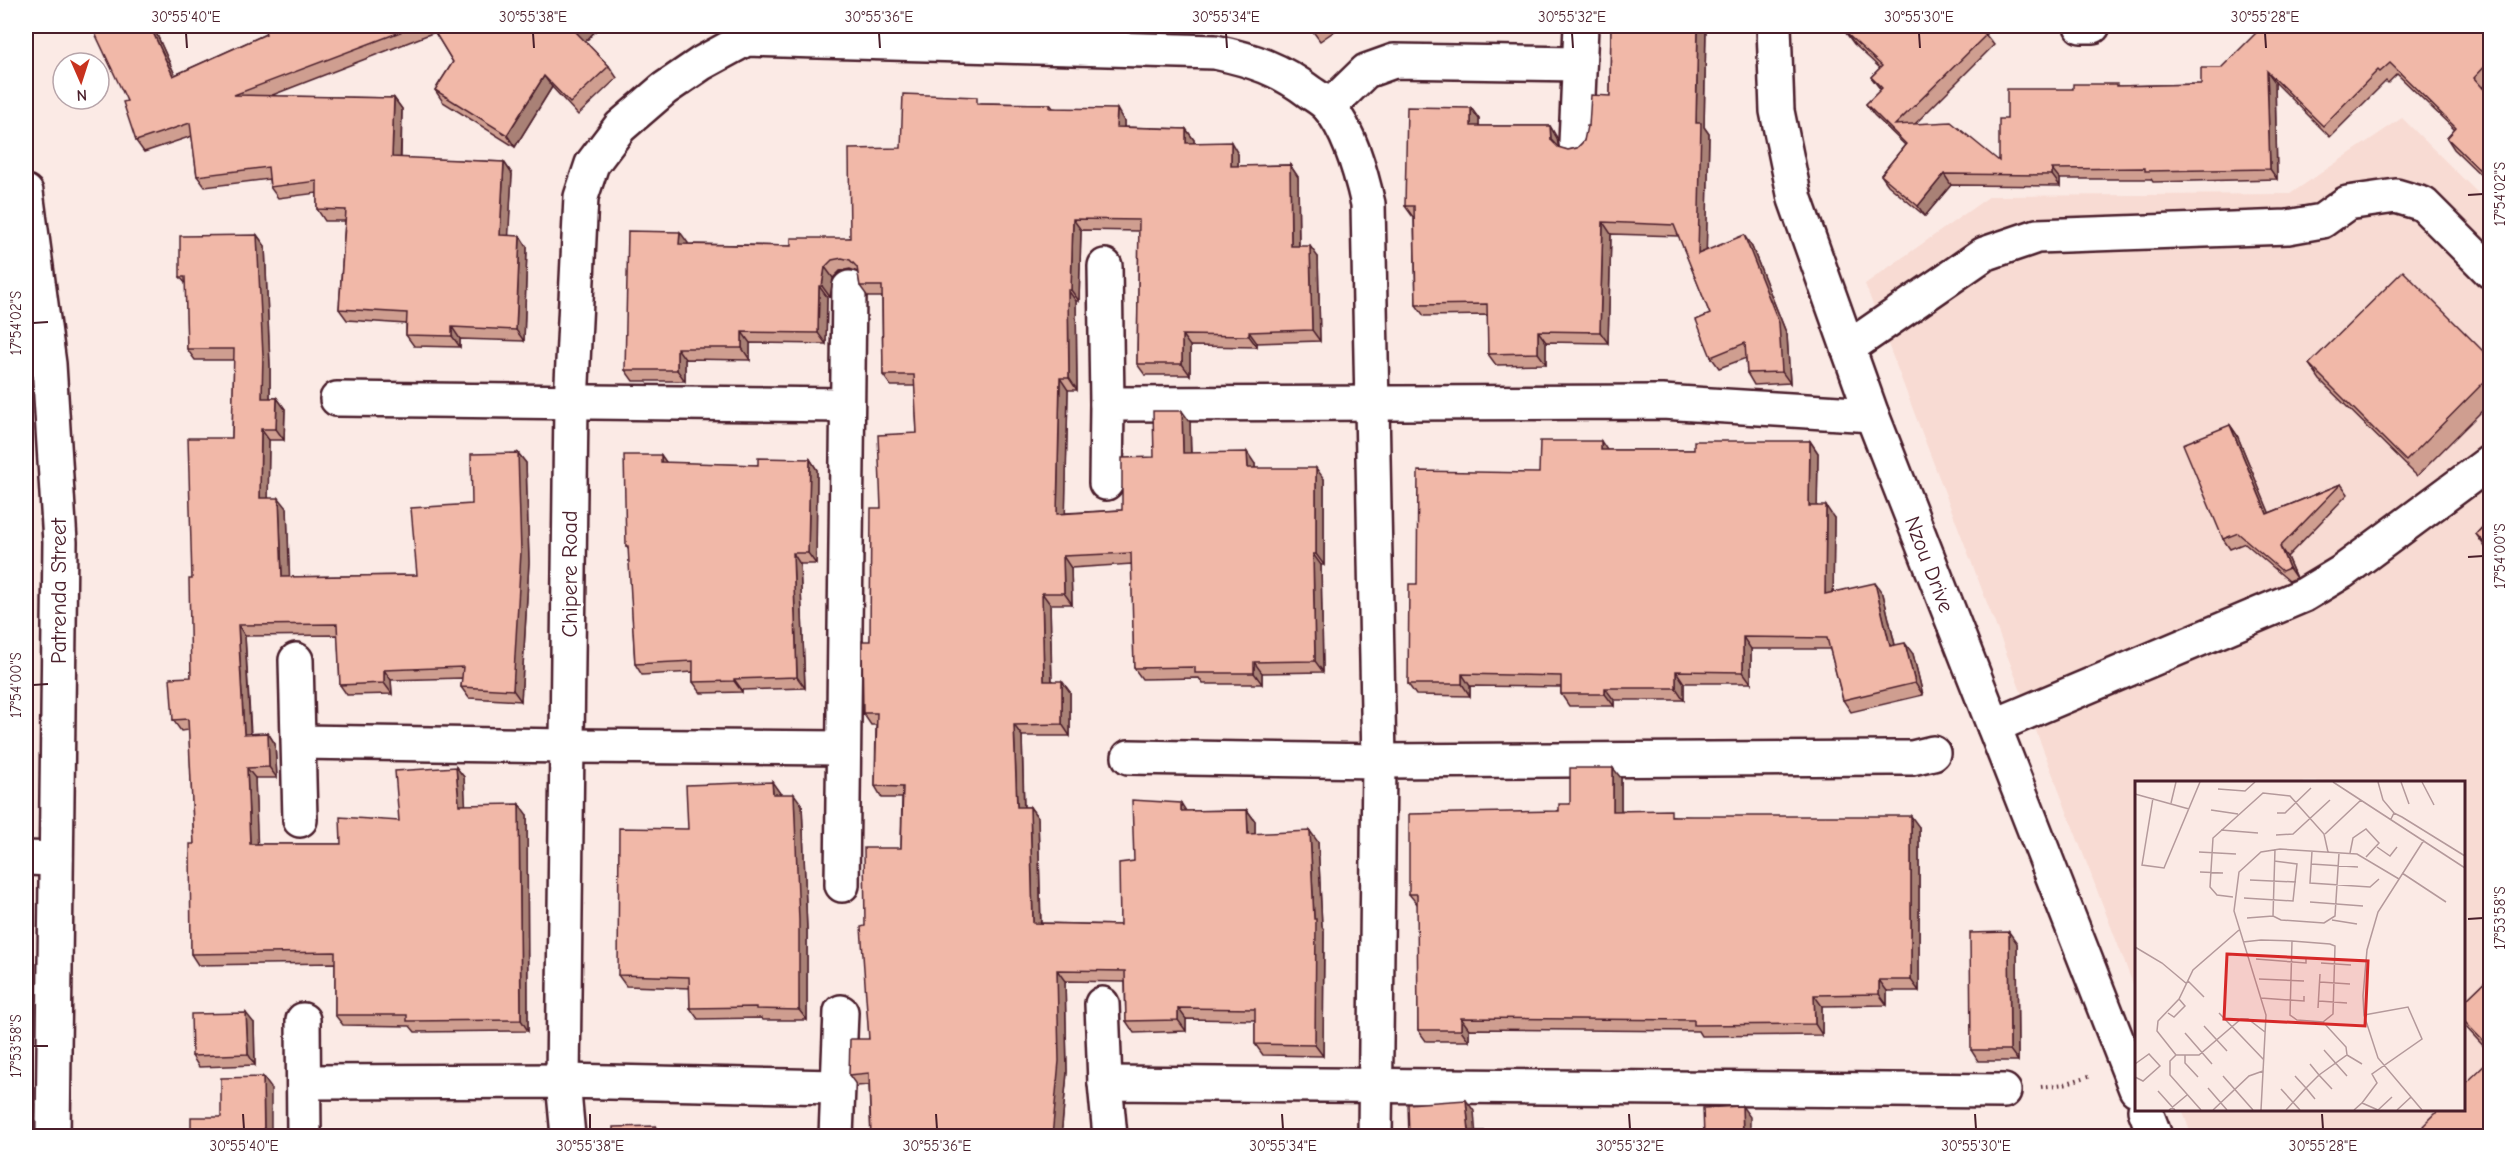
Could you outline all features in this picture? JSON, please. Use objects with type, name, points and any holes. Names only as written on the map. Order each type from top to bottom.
[{"type":"street","points":[[1576,142],[1581,26]]},
{"type":"street","name":"Nzou Drive","points":[[1774,26],[1777,111],[1795,200],[1872,415],[2133,1070]]},
{"type":"street","points":[[2081,26],[2093,26]]},
{"type":"street","points":[[739,32],[1215,52],[1251,59],[1291,77],[1329,107],[1348,140],[1360,168],[1368,204],[1379,761],[1375,1137]]},
{"type":"street","name":"Chipere Road","points":[[568,1137],[563,1082],[571,403],[581,197],[592,164],[620,127],[664,89],[702,63],[739,32]]},
{"type":"street","points":[[1329,107],[1366,71],[1394,61],[1579,64]]},
{"type":"street","name":"Patrenda Street","points":[[26,196],[49,364],[60,542],[41,859],[53,1137]]},
{"type":"street","points":[[1848,348],[1984,254],[2037,236],[2288,227],[2322,221],[2347,203],[2396,196],[2423,204],[2490,271]]},
{"type":"street","points":[[1105,266],[1106,483]]},
{"type":"street","points":[[842,885],[849,288]]},
{"type":"street","points":[[337,399],[846,405]]},
{"type":"street","points":[[1107,404],[1662,402],[1872,415]]},
{"type":"street","points":[[1994,726],[2304,595],[2342,572],[2490,462]]},
{"type":"street","points":[[296,660],[300,820]]},
{"type":"street","points":[[299,742],[842,748]]},
{"type":"street","points":[[1129,757],[1379,761],[1891,759],[1912,758],[1933,753]]},
{"type":"street","points":[[1102,1004],[1110,1137]]},
{"type":"street","points":[[836,1137],[841,1012]]},
{"type":"street","points":[[303,1020],[304,1137]]},
{"type":"street","points":[[304,1082],[563,1082],[837,1087]]},
{"type":"street","points":[[1105,1083],[2004,1091]]},
{"type":"street","points":[[2145,1111],[2155,1137]]},
{"type":"path","points":[[2004,1091],[2064,1084],[2133,1070]]},
{"type":"shaded area","points":[[2402,118],[2490,205],[2490,1136],[2192,1136],[2182,1111],[2465,1111],[2465,781],[2135,781],[2135,989],[1865,284],[1990,196],[2290,194]]},
{"type":"building","points":[[105,26],[150,26],[173,76],[266,34],[264,26],[416,26],[234,95],[394,98],[392,157],[504,162],[500,235],[520,236],[516,330],[452,327],[452,336],[406,335],[407,313],[339,309],[346,210],[317,209],[317,181],[270,187],[268,167],[197,176],[190,123],[136,141],[123,102],[127,101],[111,67],[111,51],[103,51],[94,31]]},
{"type":"building","points":[[431,26],[484,26],[488,32],[495,26],[582,26],[576,32],[609,66],[570,103],[544,76],[507,135],[435,90],[453,62]]},
{"type":"building","points":[[1611,26],[1698,26],[1696,123],[1701,123],[1698,254],[1744,235],[1779,323],[1782,372],[1747,373],[1745,343],[1711,357],[1696,320],[1710,314],[1674,225],[1603,222],[1600,332],[1538,331],[1538,353],[1488,354],[1487,304],[1416,305],[1414,206],[1405,206],[1407,107],[1471,108],[1471,126],[1550,126],[1551,140],[1558,147],[1568,150],[1577,148],[1584,141],[1587,126],[1589,126],[1591,95],[1610,96]]},
{"type":"building","points":[[1854,26],[1977,26],[1986,35],[1895,125],[1951,122],[1999,161],[1999,119],[2007,119],[2007,89],[2073,89],[2073,84],[2117,84],[2117,86],[2201,84],[2201,68],[2221,68],[2263,26],[2490,26],[2490,61],[2474,78],[2490,96],[2490,188],[2483,180],[2487,177],[2447,138],[2456,128],[2390,63],[2380,72],[2378,70],[2323,126],[2267,71],[2270,169],[2145,171],[2145,168],[2052,169],[2052,175],[1944,174],[1918,206],[1881,175],[1906,144],[1866,104],[1882,88],[1871,77],[1882,66],[1846,33]]},
{"type":"building","points":[[903,94],[977,97],[977,103],[1050,104],[1050,108],[1117,109],[1116,127],[1186,129],[1186,143],[1231,142],[1231,166],[1290,165],[1291,246],[1310,246],[1312,330],[1249,332],[1249,336],[1182,335],[1182,364],[1137,364],[1139,220],[1073,219],[1071,290],[1068,290],[1069,378],[1060,378],[1057,514],[1122,510],[1122,458],[1154,457],[1153,411],[1182,411],[1183,453],[1247,452],[1248,468],[1316,468],[1316,554],[1313,554],[1315,661],[1254,662],[1254,673],[1195,673],[1195,667],[1134,668],[1131,553],[1063,556],[1064,593],[1042,593],[1044,681],[1062,681],[1062,724],[1014,725],[1017,807],[1030,807],[1033,923],[1120,925],[1119,863],[1134,861],[1132,800],[1181,803],[1181,811],[1247,810],[1248,834],[1310,831],[1314,919],[1316,919],[1315,1045],[1255,1044],[1255,1009],[1178,1008],[1178,1020],[1126,1021],[1125,971],[1057,970],[1059,1061],[1052,1137],[871,1137],[869,1073],[849,1075],[850,1039],[869,1039],[861,927],[865,926],[864,848],[901,848],[903,787],[875,786],[877,713],[863,713],[862,641],[870,641],[871,508],[881,508],[878,435],[917,433],[914,375],[883,375],[882,286],[860,286],[857,267],[850,260],[842,258],[832,260],[825,267],[822,286],[819,286],[818,333],[742,332],[742,348],[677,348],[677,370],[625,370],[628,231],[680,232],[679,244],[791,246],[791,238],[850,238],[849,149],[901,148]]},
{"type":"building","points":[[257,235],[263,355],[262,398],[277,398],[276,429],[261,429],[260,498],[279,498],[282,577],[417,575],[411,508],[472,504],[471,454],[518,453],[521,552],[513,690],[461,687],[463,667],[384,670],[384,683],[340,685],[337,624],[238,625],[244,734],[268,733],[269,767],[247,768],[250,844],[341,844],[340,817],[399,821],[395,771],[456,767],[459,805],[519,804],[521,1020],[407,1021],[407,1015],[335,1015],[335,952],[191,954],[190,844],[194,844],[188,719],[173,720],[170,678],[191,677],[189,579],[192,579],[188,438],[232,438],[234,349],[187,349],[185,277],[180,277],[180,236]]},
{"type":"building","points":[[2403,271],[2490,358],[2490,376],[2406,461],[2309,364]]},
{"type":"building","points":[[2230,425],[2267,514],[2341,484],[2280,547],[2289,568],[2282,571],[2238,533],[2223,539],[2183,444]]},
{"type":"building","points":[[1540,441],[1601,441],[1601,450],[1694,450],[1694,441],[1810,441],[1809,506],[1826,506],[1825,594],[1875,583],[1890,646],[1905,643],[1915,683],[1843,700],[1827,638],[1743,637],[1743,672],[1676,671],[1676,688],[1605,688],[1605,694],[1561,694],[1561,676],[1462,674],[1462,684],[1408,684],[1409,584],[1417,584],[1418,471],[1539,473]]},
{"type":"building","points":[[624,455],[661,455],[661,462],[758,465],[758,458],[810,459],[808,553],[793,553],[797,677],[693,682],[693,661],[635,664],[628,546],[626,546]]},
{"type":"building","points":[[2490,519],[2490,549],[2476,534]]},
{"type":"building","points":[[1570,768],[1613,768],[1613,811],[1671,810],[1671,816],[1911,816],[1911,980],[1879,980],[1879,994],[1814,995],[1815,1024],[1694,1025],[1694,1020],[1461,1018],[1461,1030],[1418,1030],[1417,894],[1409,894],[1409,814],[1559,811],[1559,804],[1570,804]]},
{"type":"building","points":[[772,782],[773,794],[794,794],[799,920],[799,1010],[756,1009],[756,1007],[690,1008],[689,977],[618,975],[619,828],[688,829],[686,785]]},
{"type":"building","points":[[2009,932],[2010,1050],[1971,1050],[1970,933]]},
{"type":"building","points":[[2490,977],[2490,1048],[2465,1022],[2465,1001]]},
{"type":"building","points":[[246,1013],[248,1054],[192,1056],[191,1014]]},
{"type":"building","points":[[2490,1060],[2490,1137],[2433,1137],[2423,1126],[2438,1111],[2465,1111],[2465,1084]]},
{"type":"building","points":[[263,1077],[264,1137],[191,1137],[191,1117],[221,1117],[221,1078]]},
{"type":"building","points":[[1466,1100],[1469,1131],[1530,1131],[1530,1137],[1409,1137],[1408,1104]]},
{"type":"building","points":[[1742,1106],[1743,1137],[1704,1137],[1703,1108]]},
{"type":"building","points":[[656,1126],[656,1137],[613,1137],[613,1127]]}]
